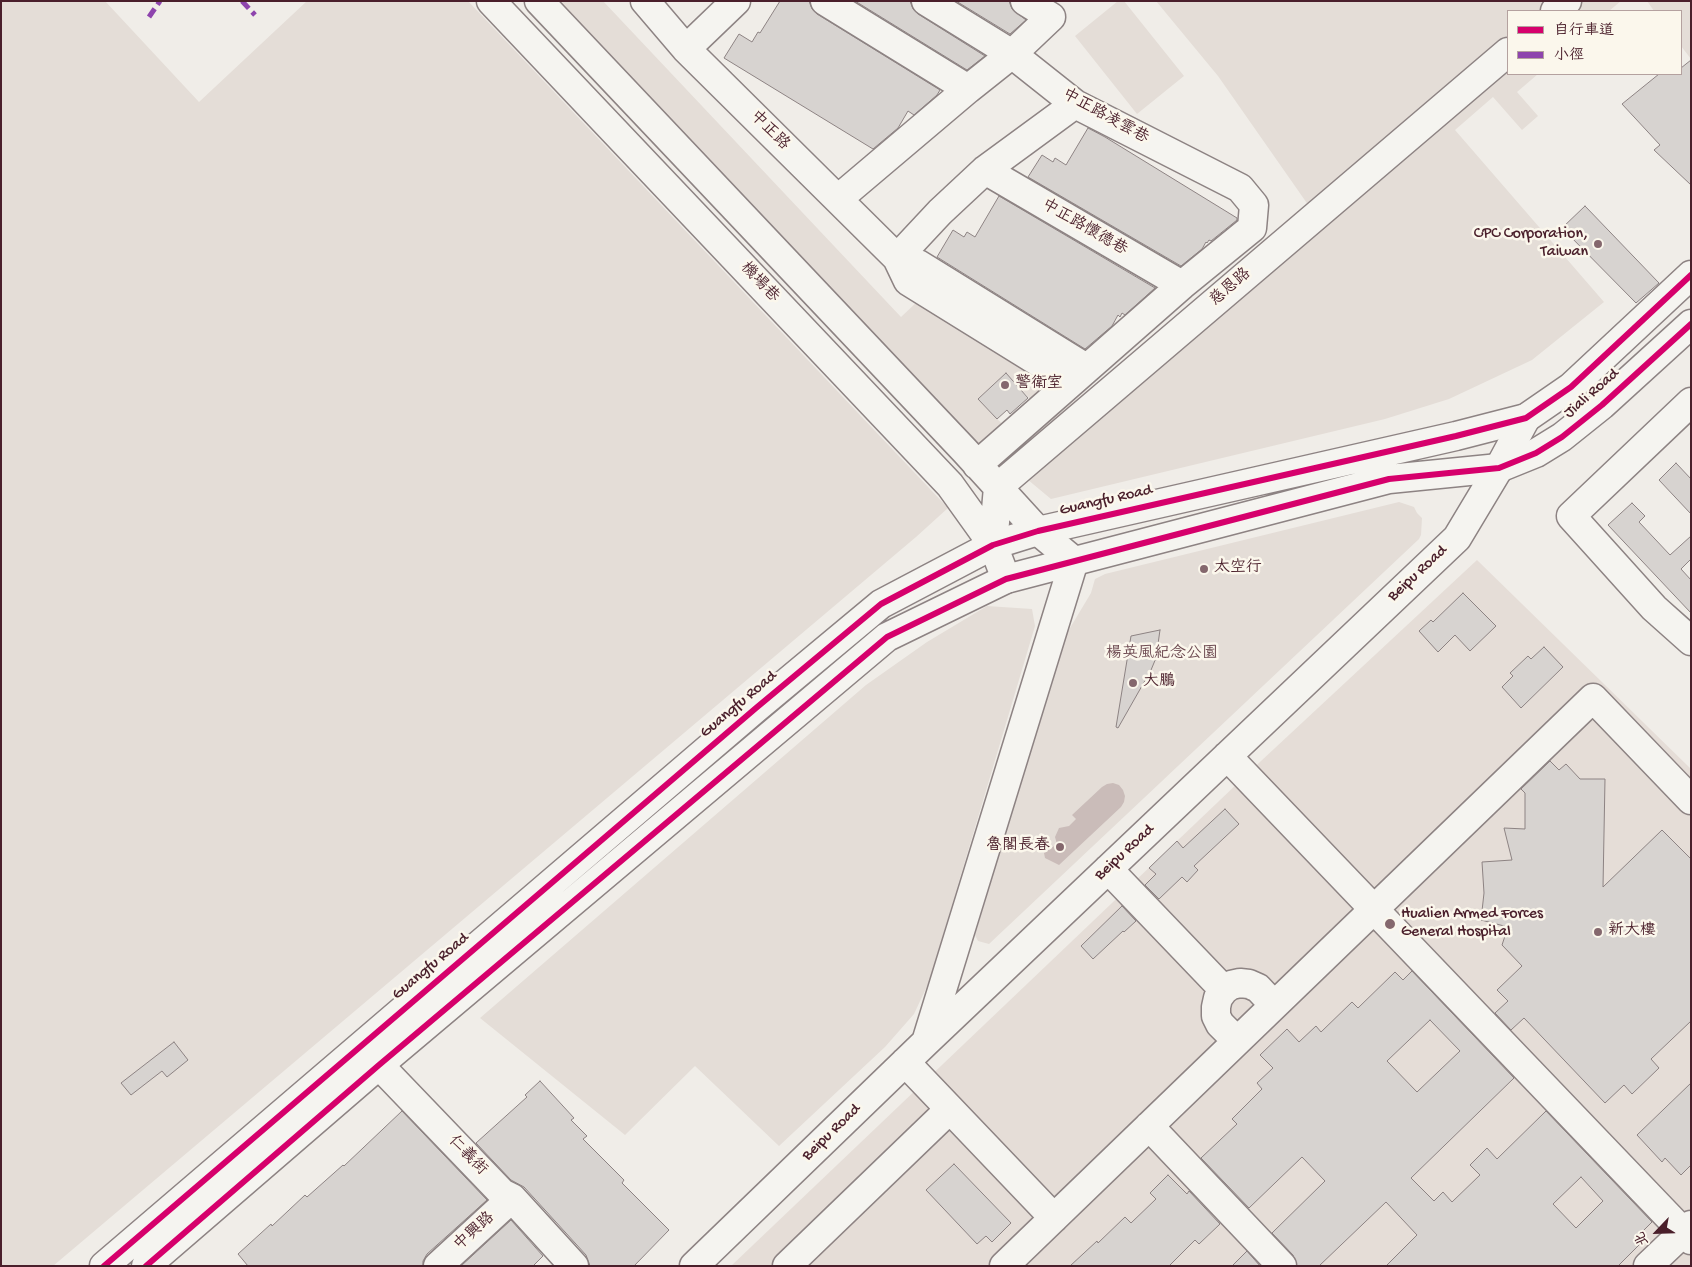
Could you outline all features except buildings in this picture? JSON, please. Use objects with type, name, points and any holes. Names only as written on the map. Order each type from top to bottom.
[{"type":"street","name":"機場巷","points":[[492,1],[950,485],[993,545],[1006,579]]},
{"type":"street","name":"機場巷","points":[[538,1],[1038,530],[1074,561]]},
{"type":"street","name":"中正路","points":[[645,1],[686,49],[897,258],[908,281],[1078,375]]},
{"type":"street","points":[[686,49],[736,1]]},
{"type":"street","points":[[825,1],[968,89]]},
{"type":"street","name":"中正路凌雲巷","points":[[926,1],[1012,54],[1075,104],[1240,188],[1254,205],[1252,228],[1182,285]]},
{"type":"street","points":[[838,199],[1012,54],[1051,18],[1025,1]]},
{"type":"street","points":[[1557,10],[1567,1]]},
{"type":"street","name":"慈恩路","points":[[998,487],[1507,53]]},
{"type":"street","points":[[897,258],[940,212],[985,170],[1075,104]]},
{"type":"street","name":"中正路懷德巷","points":[[985,170],[1182,285]]},
{"type":"street","name":"Jiali Road","points":[[1526,418],[1571,387],[1691,275]]},
{"type":"street","points":[[977,465],[1182,285]]},
{"type":"street","name":"Jiali Road","points":[[1500,468],[1536,453],[1562,437],[1602,405],[1691,324]]},
{"type":"street","points":[[872,402],[896,378]]},
{"type":"street","points":[[1691,402],[1571,516],[1654,608],[1691,641]]},
{"type":"street","name":"Beipu Road","points":[[694,1266],[905,1062],[1457,538],[1500,468],[1526,418]]},
{"type":"street","name":"Guangfu Road","points":[[104,1266],[881,604],[993,545],[1038,530],[1456,436],[1526,418]]},
{"type":"street","points":[[146,1266],[379,1065],[888,637],[1006,579],[1388,478],[1500,468]]},
{"type":"street","points":[[993,545],[998,487]]},
{"type":"street","points":[[926,1042],[1074,561]]},
{"type":"street","points":[[1004,1266],[1593,698],[1691,800]]},
{"type":"street","points":[[1227,756],[1688,1232],[1648,1266]]},
{"type":"street","points":[[1108,869],[1224,990]]},
{"type":"street","points":[[1237,1041],[1220,1024],[1216,1016],[1218,998],[1224,990],[1231,985],[1249,984],[1258,988],[1274,1005]]},
{"type":"street","name":"仁義街","points":[[362,1045],[502,1193],[512,1198],[574,1266]]},
{"type":"street","points":[[905,1062],[1054,1218]]},
{"type":"street","points":[[787,1266],[950,1109]]},
{"type":"street","points":[[1149,1126],[1282,1266]]},
{"type":"street","name":"中興路","points":[[438,1266],[512,1198]]},
{"type":"shaded area","name":"Hualien Armed Forces General Hospital","points":[[1477,560],[1691,769],[1691,1266],[731,1266],[1261,761]]},
{"type":"shaded area","points":[[1113,783],[1119,785],[1125,796],[1121,807],[1059,865],[1045,858],[1044,853],[1057,844],[1055,837],[1059,828],[1069,826],[1076,819],[1072,815],[1102,787]]},
{"type":"green space","points":[[1,1],[105,1],[199,102],[307,1],[468,1],[948,508],[53,1266],[1,1266]]},
{"type":"green space","points":[[556,1],[603,1],[901,317],[919,300],[1041,370],[1050,389],[1034,403],[1006,373],[978,399],[1005,427],[977,447]]},
{"type":"green space","points":[[1118,1],[1124,1],[1184,76],[1137,114],[1075,36]]},
{"type":"green space","points":[[1156,1],[1621,1],[1610,10],[1507,10],[1507,75],[1537,75],[1517,92],[1538,116],[1522,130],[1493,97],[1455,130],[1604,302],[1532,360],[1449,399],[1385,419],[1051,499],[1003,459],[1311,209],[1218,76]]},
{"type":"green space","points":[[1647,1],[1691,1],[1691,59],[1682,47],[1682,10],[1653,10]]},
{"type":"green space","name":"楊英風紀念公園","points":[[1399,502],[1414,507],[1422,518],[1419,539],[989,944],[978,941],[975,935],[1064,638],[1091,593],[1095,579],[1105,574]]},
{"type":"green space","points":[[987,606],[1032,609],[1035,626],[929,982],[914,1014],[885,1047],[779,1146],[695,1066],[625,1135],[480,1018],[866,685],[927,642]]},
{"type":"marked path","points":[[149,17],[160,1]]},
{"type":"marked path","points":[[242,1],[255,15]]},
{"type":"cycle path","points":[[104,1266],[756,708],[881,604],[993,545],[1038,531],[1456,436],[1526,418],[1571,387],[1691,275]]},
{"type":"cycle path","points":[[146,1266],[379,1065],[887,637],[1006,579],[1389,479],[1499,468],[1536,453],[1562,437],[1602,405],[1691,324]]},
{"type":"place","name":"CPC Corporation, Taiwan","points":[[1598,244]]},
{"type":"place","name":"警衛室","points":[[1005,385]]},
{"type":"place","name":"太空行","points":[[1204,569]]},
{"type":"place","name":"大鵬","points":[[1133,683]]},
{"type":"place","name":"魯閣長春","points":[[1060,847]]},
{"type":"place","name":"Hualien Armed Forces General Hospital","points":[[1390,924]]},
{"type":"place","name":"新大樓","points":[[1598,932]]}]
